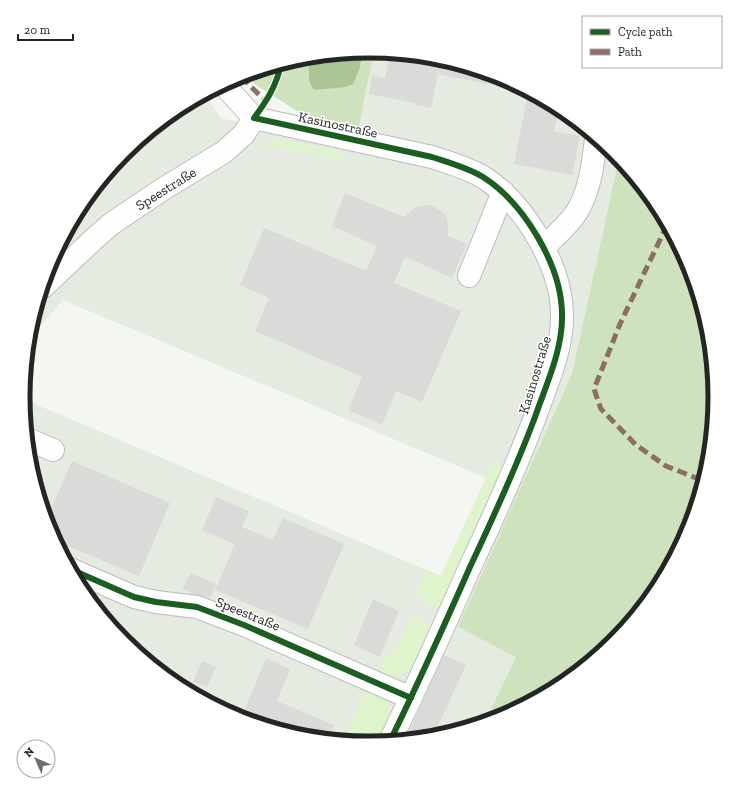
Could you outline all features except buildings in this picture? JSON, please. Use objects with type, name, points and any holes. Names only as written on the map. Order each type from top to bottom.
[{"type":"street","points":[[227,89],[254,118]]},
{"type":"street","name":"Kasinostraße","points":[[254,118],[432,157],[457,165],[483,177],[503,192],[531,227],[544,247],[561,297],[562,317],[558,348],[520,457],[393,736]]},
{"type":"street","name":"Speestraße","points":[[52,279],[111,224],[224,152],[244,134],[254,118]]},
{"type":"street","points":[[544,247],[576,214],[587,188],[593,166],[595,145]]},
{"type":"street","points":[[469,276],[503,192]]},
{"type":"street","points":[[33,442],[53,450]]},
{"type":"street","name":"Speestraße","points":[[79,573],[134,596],[156,602],[204,609],[411,698]]},
{"type":"shaded area","points":[[361,58],[373,58],[359,126],[302,114],[256,85],[251,80],[281,70],[308,64],[309,81],[317,90],[329,89],[360,68]]},
{"type":"shaded area","points":[[361,58],[360,68],[353,84],[345,87],[317,90],[313,89],[309,81],[308,64],[325,61]]},
{"type":"shaded area","points":[[373,58],[413,61],[478,76],[519,93],[557,116],[593,143],[609,158],[638,191],[663,228],[690,289],[701,331],[707,375],[708,398],[705,442],[690,506],[663,567],[638,604],[624,621],[593,652],[575,666],[557,679],[519,702],[478,719],[457,725],[413,734],[391,736],[347,736],[325,734],[260,719],[219,702],[199,691],[145,652],[114,621],[100,604],[75,567],[65,547],[48,506],[42,485],[33,442],[31,420],[30,402],[441,576],[486,478],[63,300],[37,329],[48,289],[56,268],[75,228],[87,209],[114,174],[129,158],[145,143],[181,116],[208,99],[221,118],[353,148]]},
{"type":"shaded area","points":[[269,140],[315,146],[342,153],[340,160],[272,146],[259,152]]},
{"type":"shaded area","points":[[617,167],[638,191],[663,228],[682,268],[696,310],[705,353],[708,398],[705,442],[701,464],[690,506],[673,547],[651,586],[624,621],[593,652],[557,679],[519,702],[488,715],[516,657],[458,627],[572,374]]},
{"type":"shaded area","points":[[494,460],[502,470],[441,610],[426,603],[416,592],[426,570],[441,576]]},
{"type":"shaded area","points":[[410,618],[421,620],[434,627],[412,669],[394,678],[378,673],[384,657],[395,652]]},
{"type":"shaded area","points":[[367,687],[386,694],[391,715],[381,736],[345,736]]},
{"type":"marked path","points":[[246,81],[267,102]]},
{"type":"marked path","points":[[664,231],[620,324],[594,389],[601,409],[636,445],[666,466],[698,478]]},
{"type":"cycle path","points":[[279,70],[270,93],[254,118],[432,157],[465,168],[483,177],[498,188],[513,203],[538,237],[548,257],[560,296],[562,315],[560,341],[553,367],[535,417],[496,511],[392,736]]},
{"type":"cycle path","points":[[79,573],[134,597],[156,602],[197,607],[244,625],[411,698]]}]
